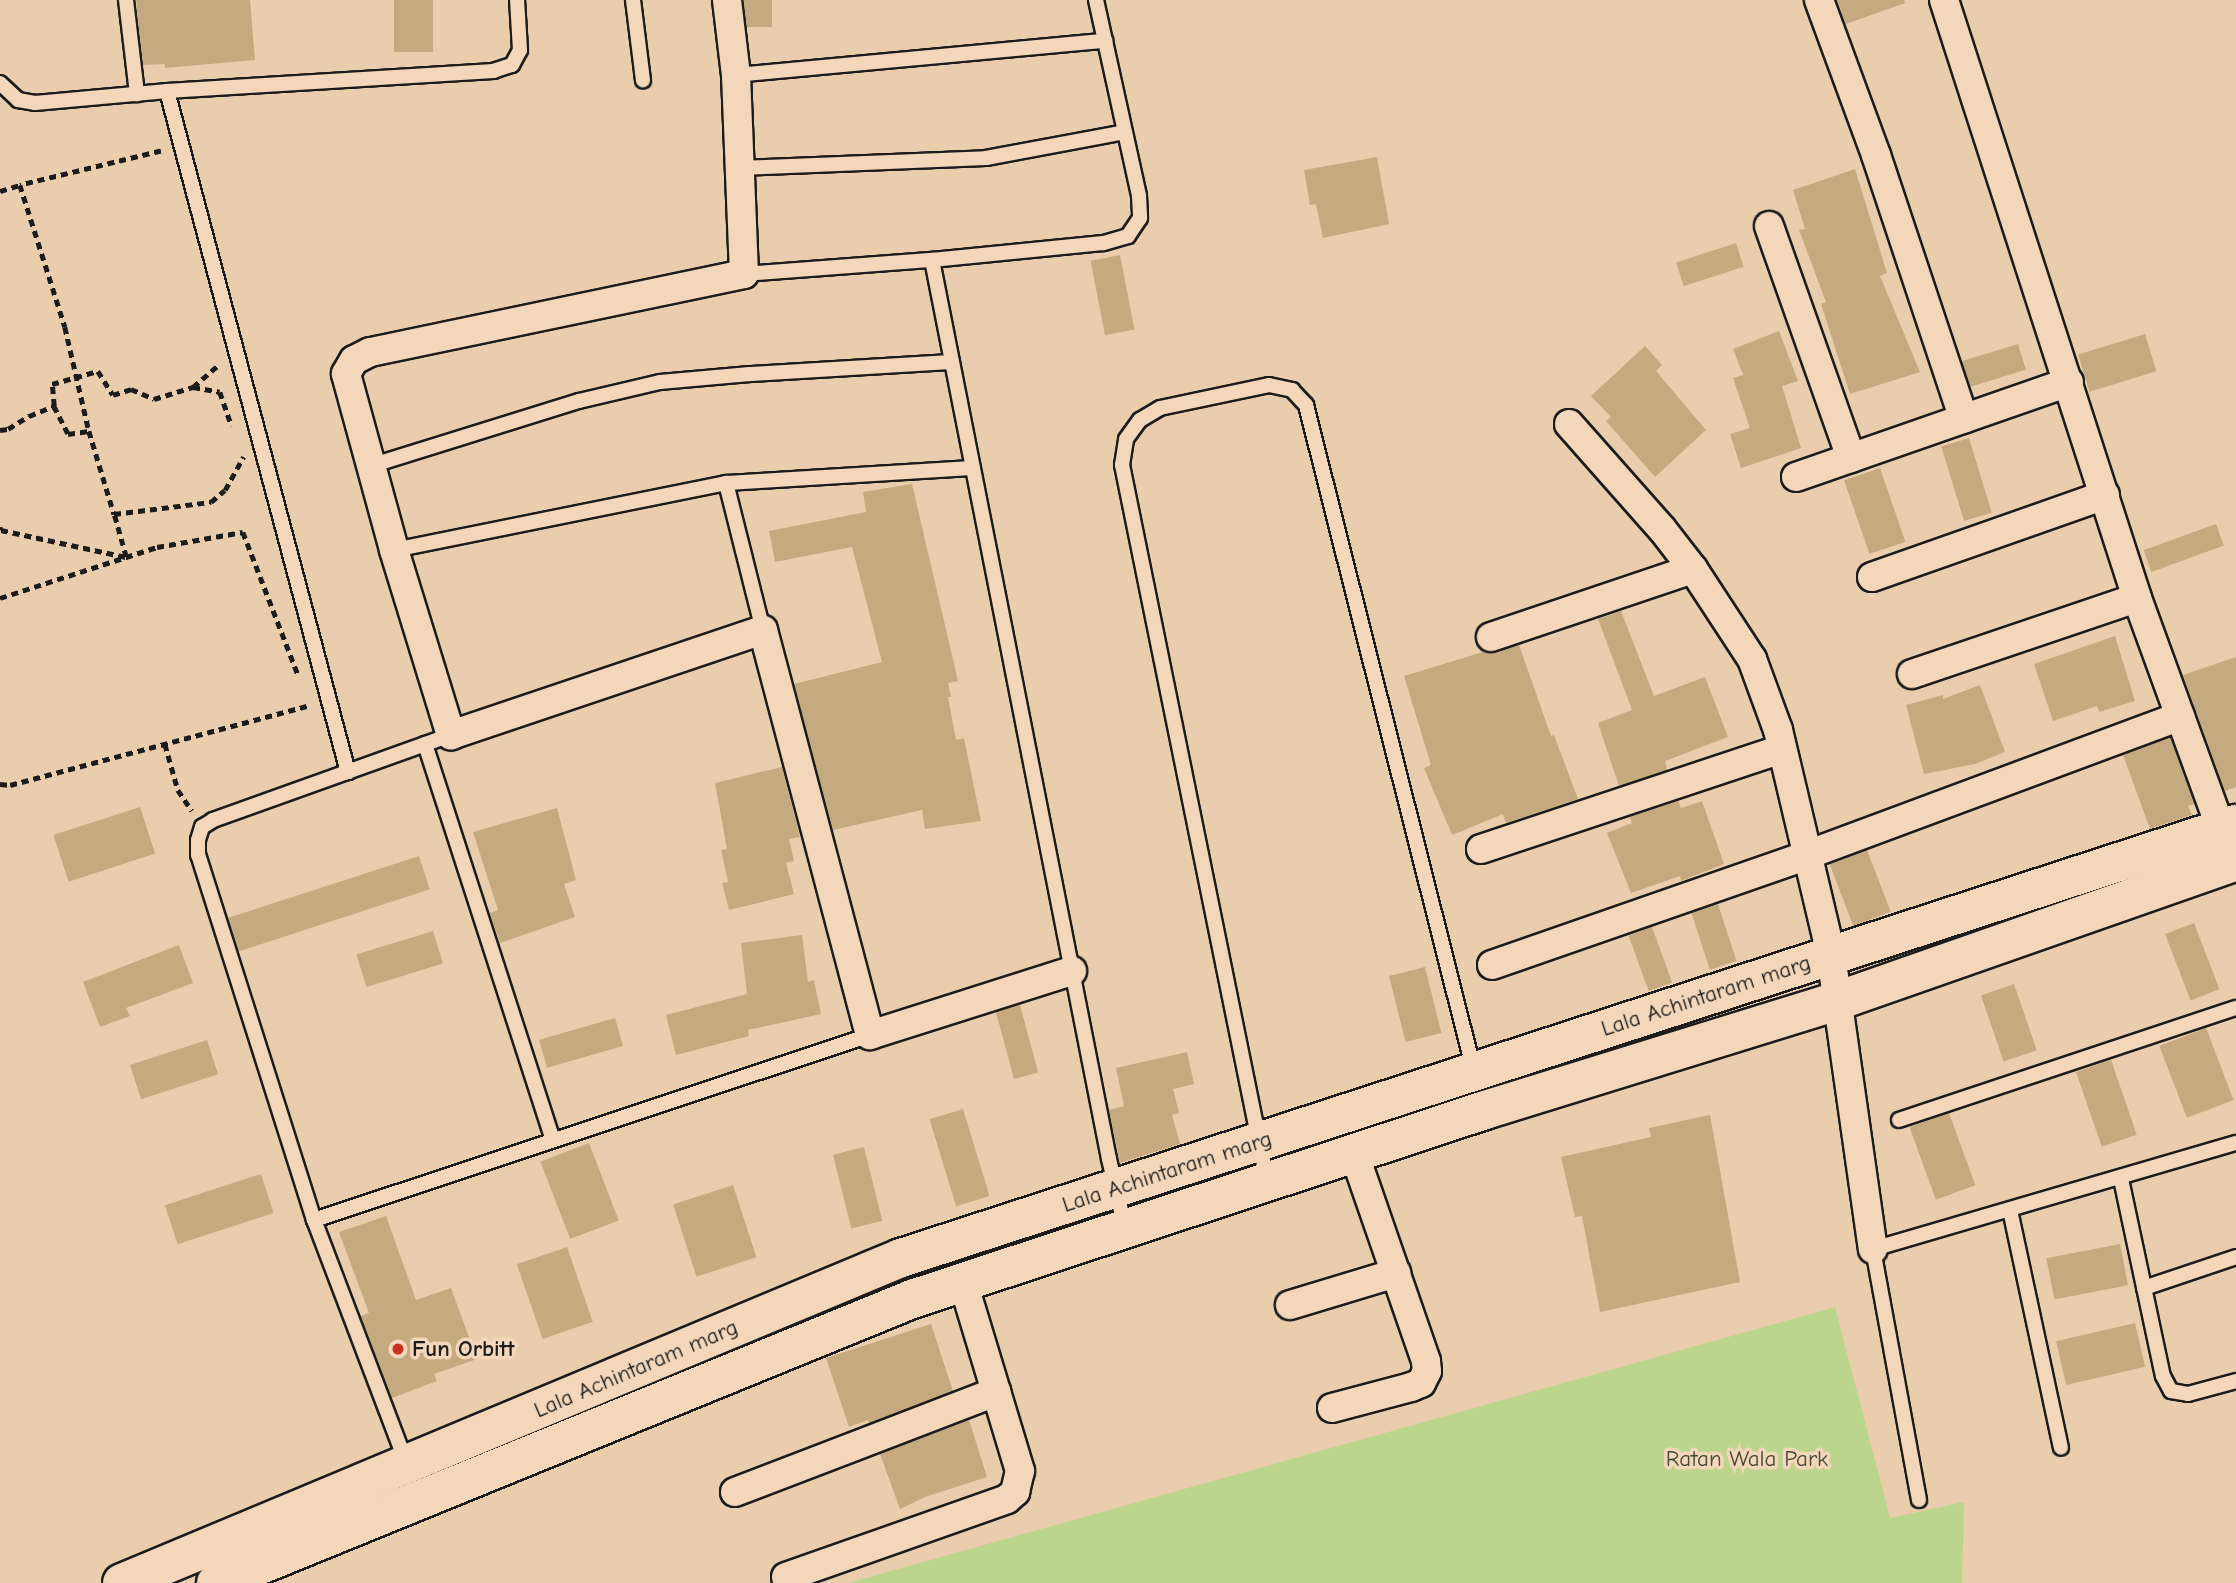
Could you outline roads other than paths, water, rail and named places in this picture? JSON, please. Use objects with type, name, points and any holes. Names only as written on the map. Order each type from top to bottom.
[{"type":"street","points":[[727,0],[736,75],[744,274],[370,352],[354,360],[346,374],[394,551],[451,735],[763,630],[870,1035],[1072,971]]},
{"type":"street","points":[[1819,0],[1876,155],[1964,419]]},
{"type":"street","points":[[1944,0],[2137,598],[2180,716],[2232,843]]},
{"type":"street","points":[[1769,226],[1851,458]]},
{"type":"street","points":[[1796,477],[2069,382]]},
{"type":"street","points":[[1569,424],[1693,569],[1752,659],[1782,749],[1830,955],[1873,1249]]},
{"type":"street","points":[[1872,578],[2105,495]]},
{"type":"street","points":[[1491,638],[1693,569]]},
{"type":"street","points":[[1912,674],[2137,598]]},
{"type":"street","points":[[1492,965],[1807,855],[2180,716]]},
{"type":"street","points":[[1480,849],[1782,749]]},
{"type":"street","name":"Lala Achintaram marg","points":[[216,1583],[912,1299],[1354,1153],[1479,1091],[1830,955],[2232,843]]},
{"type":"street","name":"Lala Achintaram marg","points":[[122,1583],[901,1258],[1259,1142],[1479,1091],[1837,1001],[2232,843]]},
{"type":"street","points":[[1332,1408],[1411,1387],[1421,1383],[1427,1371],[1426,1361],[1354,1153]]},
{"type":"street","points":[[1290,1305],[1396,1272]]},
{"type":"street","points":[[786,1577],[1007,1499],[1015,1492],[1020,1471],[963,1282]]},
{"type":"street","points":[[735,1492],[996,1392]]},
{"type":"lane","points":[[125,0],[137,94]]},
{"type":"lane","points":[[0,83],[18,100],[35,103],[167,91],[493,71],[512,65],[520,50],[517,0]]},
{"type":"lane","points":[[633,0],[643,80]]},
{"type":"lane","points":[[744,274],[932,260],[1103,243],[1128,236],[1140,218],[1139,196],[1096,0]]},
{"type":"lane","points":[[736,75],[1105,41]]},
{"type":"lane","points":[[167,91],[348,772]]},
{"type":"lane","points":[[740,169],[986,158],[1125,132]]},
{"type":"lane","points":[[932,260],[1125,1228]]},
{"type":"lane","points":[[370,466],[579,401],[660,382],[952,362]]},
{"type":"lane","points":[[1268,1181],[1122,465],[1126,439],[1140,420],[1160,408],[1269,385],[1292,390],[1306,405],[1479,1091]]},
{"type":"lane","points":[[394,551],[726,483],[973,468]]},
{"type":"lane","points":[[726,483],[763,630]]},
{"type":"lane","points":[[407,1465],[314,1220],[198,855],[202,827],[213,820],[451,735]]},
{"type":"lane","points":[[425,744],[553,1140]]},
{"type":"lane","points":[[1899,1120],[2236,1007]]},
{"type":"lane","points":[[314,1220],[870,1035]]},
{"type":"lane","points":[[1919,1500],[1873,1249],[2236,1143]]},
{"type":"lane","points":[[2121,1178],[2163,1376],[2171,1391],[2188,1394],[2236,1381]]},
{"type":"lane","points":[[2010,1210],[2061,1448]]},
{"type":"lane","points":[[2144,1288],[2236,1257]]},
{"type":"place","name":"Fun Orbitt","points":[[398,1349]]},
{"type":"park label","name":"Ratan Wala Park","points":[[1747,1459]]}]
